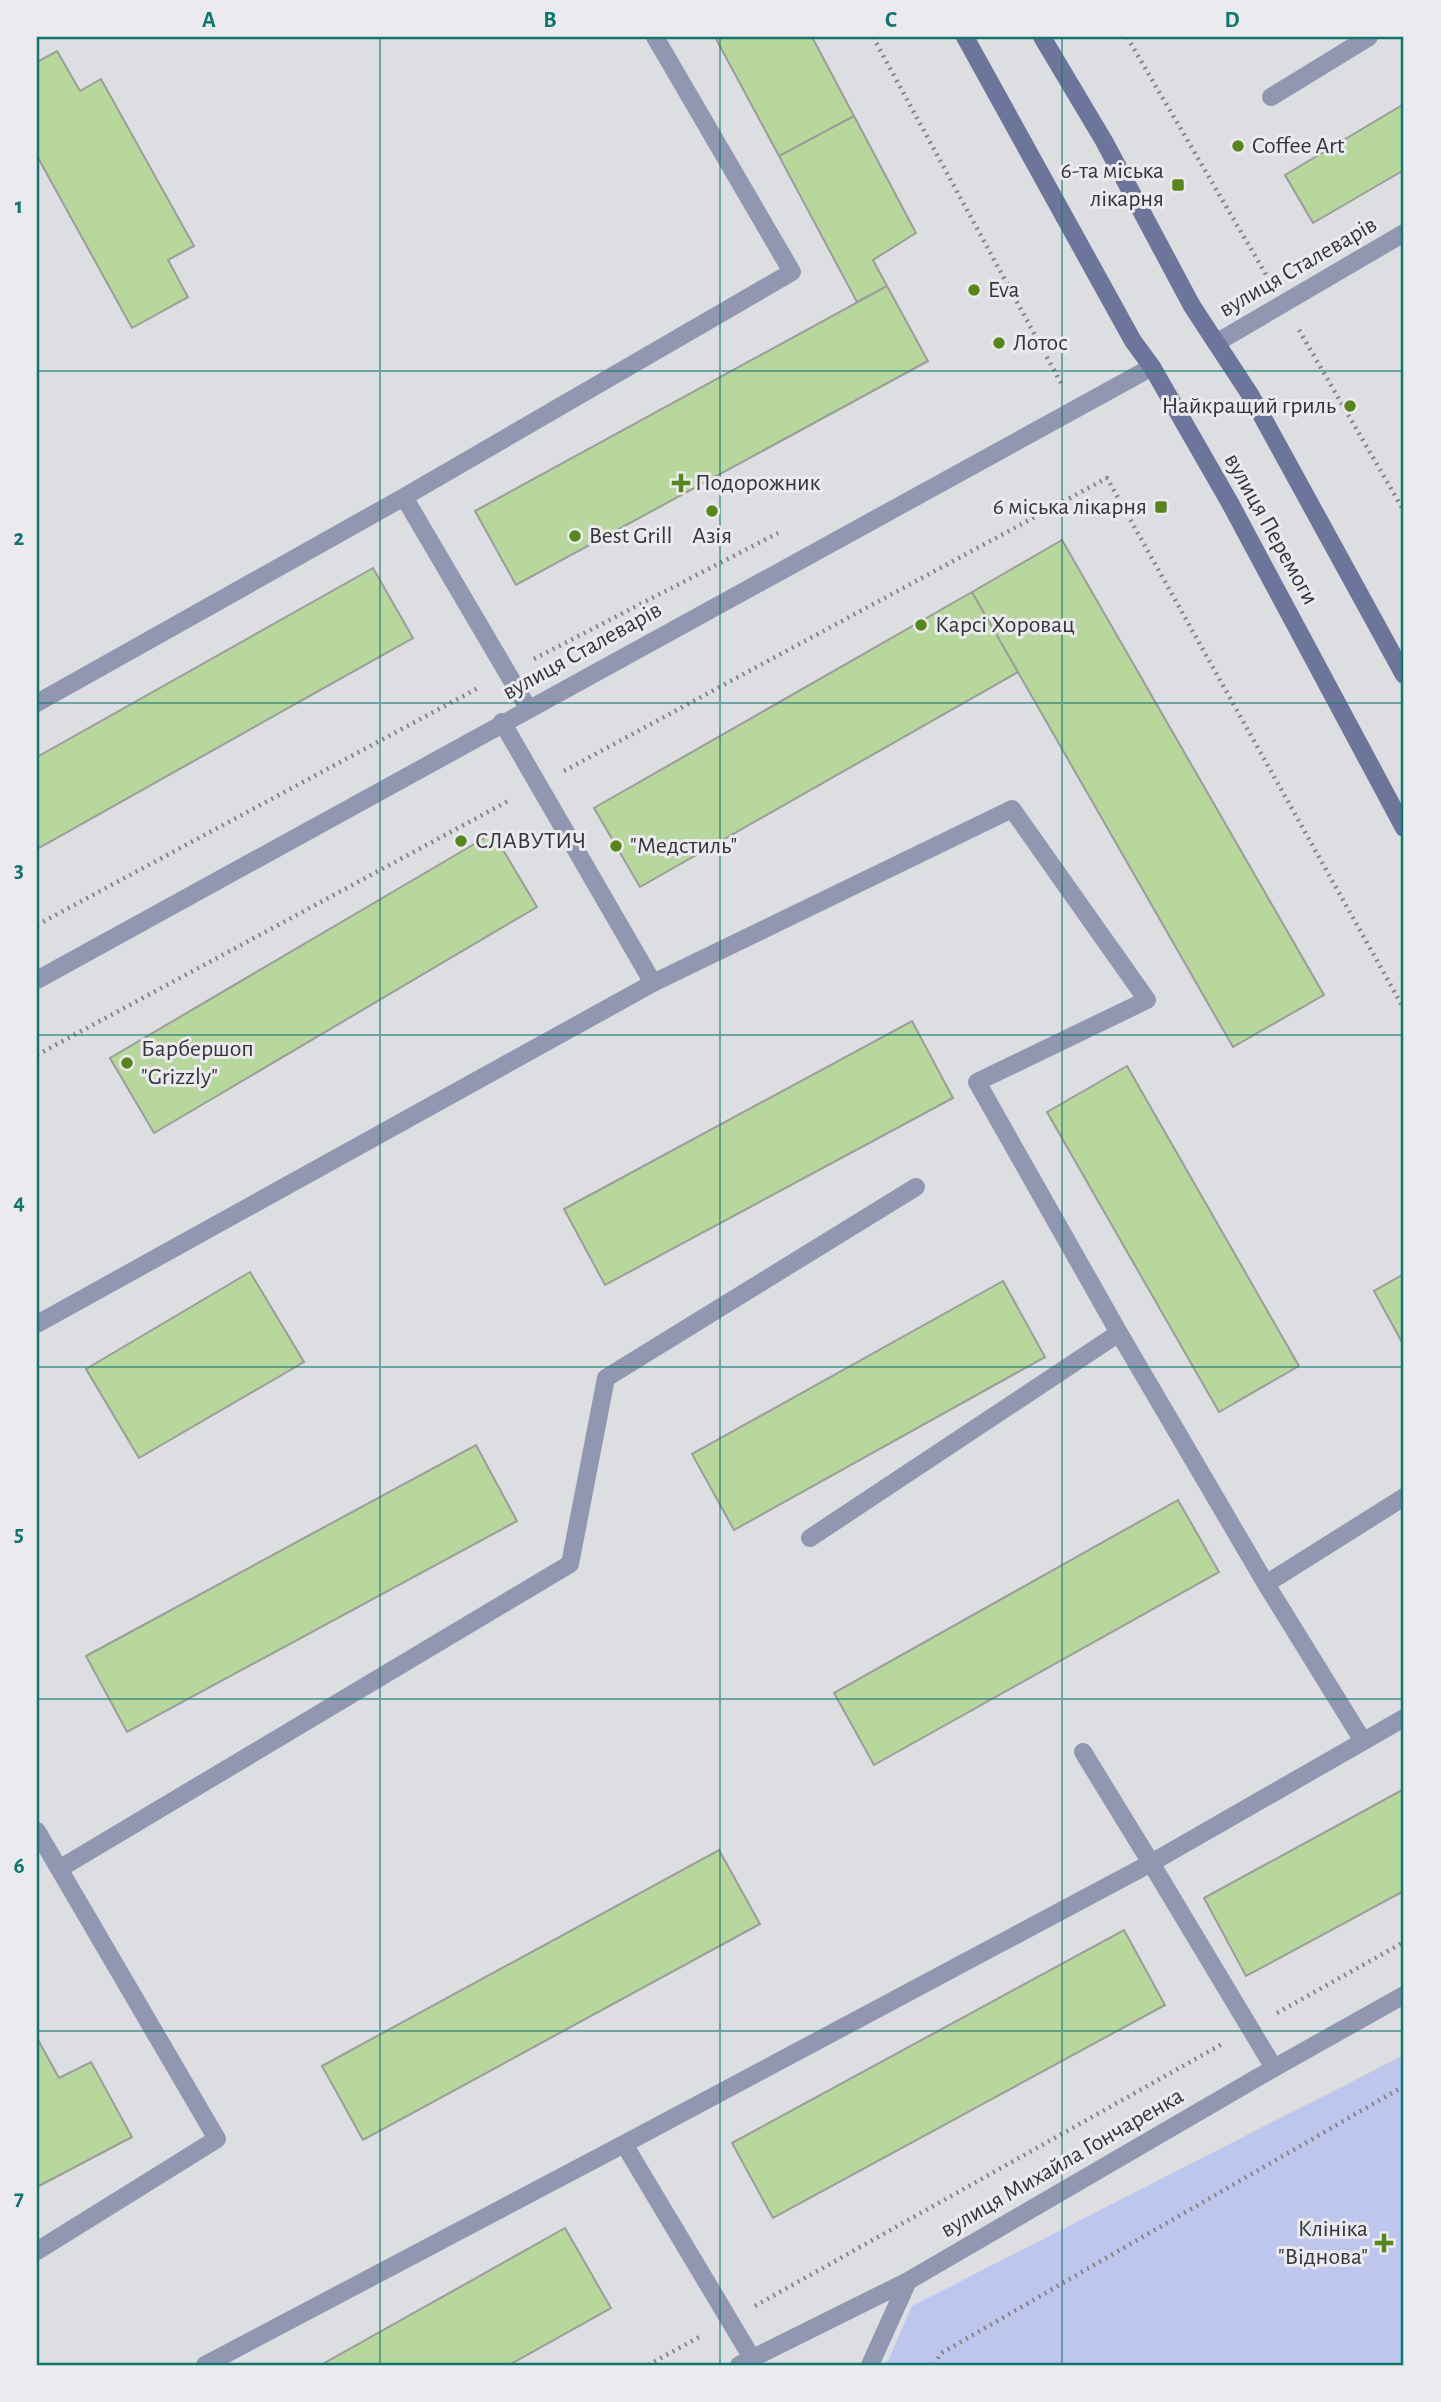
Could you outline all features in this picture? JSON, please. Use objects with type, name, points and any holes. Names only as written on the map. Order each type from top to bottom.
[{"type":"main road","name":"вулиця Перемоги","points":[[965,37],[1133,341],[1152,367],[1230,503],[1404,828]]},
{"type":"main road","name":"вулиця Перемоги","points":[[1042,37],[1104,141],[1192,306],[1251,396],[1404,675]]},
{"type":"street","points":[[37,703],[404,497],[792,272],[655,37]]},
{"type":"street","points":[[1271,97],[1369,37]]},
{"type":"street","name":"вулиця Сталеварів","points":[[1216,343],[1404,233]]},
{"type":"street","name":"вулиця Сталеварів","points":[[37,980],[1152,367]]},
{"type":"street","points":[[404,497],[528,708]]},
{"type":"street","points":[[502,722],[653,983]]},
{"type":"street","points":[[37,1324],[653,983],[1012,809],[1147,1000],[977,1082],[1119,1333],[1266,1584],[1363,1741]]},
{"type":"street","points":[[59,1869],[570,1564],[606,1378],[916,1187]]},
{"type":"street","points":[[810,1538],[1119,1333]]},
{"type":"street","points":[[1266,1584],[1404,1497]]},
{"type":"street","points":[[205,2365],[1151,1863],[1404,1718]]},
{"type":"street","points":[[1083,1752],[1274,2068]]},
{"type":"street","points":[[37,1831],[217,2139],[37,2251]]},
{"type":"street","name":"вулиця Михайла Гончаренка","points":[[746,2362],[908,2281],[1404,1995]]},
{"type":"street","points":[[624,2144],[729,2320],[746,2362]]},
{"type":"street","points":[[870,2365],[908,2281]]},
{"type":"path","points":[[873,37],[1063,386]]},
{"type":"path","points":[[1127,37],[1402,501],[1404,510]]},
{"type":"path","points":[[37,1055],[1107,478],[1404,1009]]},
{"type":"path","points":[[37,925],[507,673],[779,533]]},
{"type":"path","points":[[648,2365],[1404,1942]]},
{"type":"path","points":[[935,2365],[940,2354],[1404,2086]]},
{"type":"shaded area","points":[[1404,2055],[1404,2365],[886,2365],[912,2306]]},
{"type":"building","points":[[715,37],[812,37],[854,116],[779,156]]},
{"type":"building","points":[[57,51],[80,91],[101,79],[194,246],[168,260],[188,297],[132,328],[37,156],[37,62]]},
{"type":"building","points":[[1404,104],[1404,170],[1313,223],[1285,175]]},
{"type":"building","points":[[854,116],[916,233],[873,260],[887,286],[857,302],[779,156]]},
{"type":"building","points":[[887,286],[928,361],[516,585],[475,511]]},
{"type":"building","points":[[1062,540],[1324,995],[1233,1047],[972,592]]},
{"type":"building","points":[[373,568],[413,638],[37,849],[37,757]]},
{"type":"building","points":[[972,592],[1018,672],[640,887],[594,808]]},
{"type":"building","points":[[493,833],[537,907],[154,1133],[110,1058]]},
{"type":"building","points":[[912,1021],[953,1098],[605,1285],[564,1209]]},
{"type":"building","points":[[1127,1066],[1299,1366],[1219,1412],[1047,1112]]},
{"type":"building","points":[[250,1272],[304,1362],[139,1458],[86,1369]]},
{"type":"building","points":[[1404,1274],[1404,1346],[1374,1291]]},
{"type":"building","points":[[1003,1281],[1045,1357],[734,1530],[692,1454]]},
{"type":"building","points":[[476,1445],[517,1521],[127,1732],[86,1656]]},
{"type":"building","points":[[1178,1500],[1219,1572],[874,1765],[834,1693]]},
{"type":"building","points":[[1404,1789],[1404,1891],[1246,1976],[1204,1898]]},
{"type":"building","points":[[719,1850],[760,1924],[363,2140],[322,2066]]},
{"type":"building","points":[[1124,1930],[1165,2005],[773,2218],[732,2143]]},
{"type":"building","points":[[37,2038],[59,2078],[91,2062],[132,2137],[37,2187]]},
{"type":"building","points":[[565,2228],[611,2308],[509,2365],[321,2365]]},
{"type":"place","name":"Coffee Art","points":[[1238,146]]},
{"type":"place","name":"6-та міська лікарня","points":[[1178,185]]},
{"type":"place","name":"Eva","points":[[974,290]]},
{"type":"place","name":"Лотос","points":[[999,343]]},
{"type":"place","name":"Найкращий гриль","points":[[1350,406]]},
{"type":"place","name":"Подорожник","points":[[681,483]]},
{"type":"place","name":"6 міська лікарня","points":[[1161,507]]},
{"type":"place","name":"Азія","points":[[712,511]]},
{"type":"place","name":"Best Grill","points":[[575,536]]},
{"type":"place","name":"Карсі Хоровац","points":[[921,625]]},
{"type":"place","name":"СЛАВУТИЧ","points":[[461,841]]},
{"type":"place","name":"\"Медстиль\"","points":[[616,846]]},
{"type":"place","name":"Барбершоп \"Grizzly\"","points":[[127,1063]]},
{"type":"place","name":"Клініка \"Віднова\"","points":[[1384,2243]]}]
